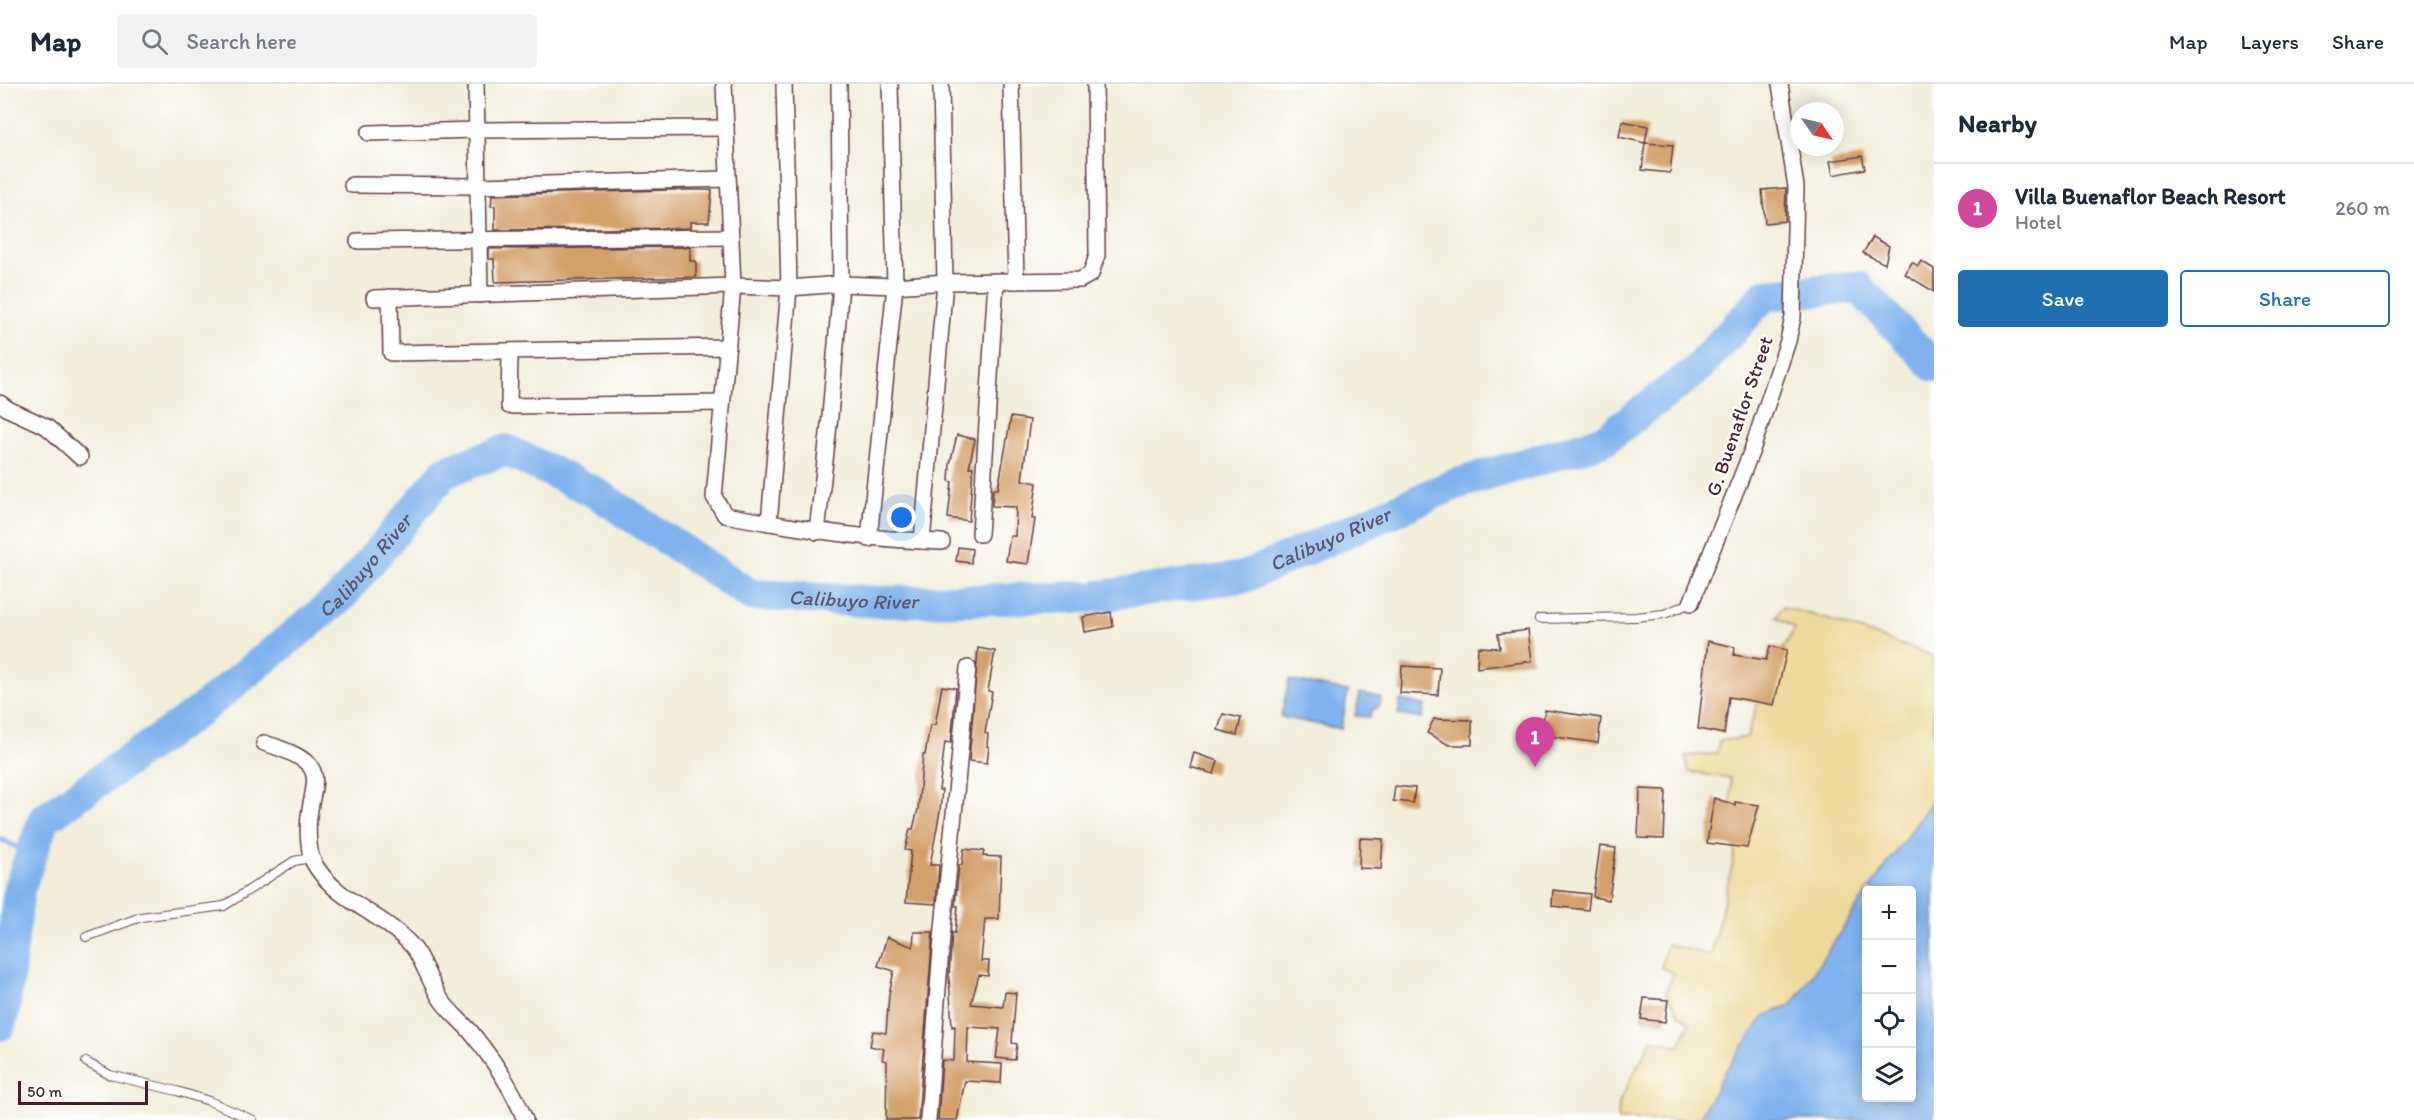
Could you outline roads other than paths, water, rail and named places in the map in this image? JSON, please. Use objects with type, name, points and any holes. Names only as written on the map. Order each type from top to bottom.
[{"type":"street","points":[[476,84],[480,295]]},
{"type":"street","points":[[724,84],[729,237],[733,286],[714,496],[725,515],[869,539],[942,542]]},
{"type":"street","points":[[769,523],[789,288],[784,84]]},
{"type":"street","points":[[817,532],[841,284],[839,84]]},
{"type":"street","points":[[869,539],[895,286],[890,84]]},
{"type":"street","points":[[922,541],[945,282],[941,84]]},
{"type":"street","points":[[1011,84],[1016,281]]},
{"type":"street","points":[[374,298],[733,286],[789,288],[841,284],[895,286],[945,282],[1080,280],[1091,274],[1097,255],[1095,84]]},
{"type":"street","name":"G. Buenaflor Street","points":[[1691,603],[1752,450],[1788,341],[1793,316],[1796,187],[1779,84]]},
{"type":"street","points":[[369,133],[726,128]]},
{"type":"street","points":[[352,185],[477,186],[727,179]]},
{"type":"street","points":[[358,241],[729,237]]},
{"type":"street","points":[[980,534],[996,281]]},
{"type":"street","points":[[390,297],[391,353],[728,347]]},
{"type":"street","points":[[510,352],[509,406],[722,403]]},
{"type":"street","points":[[0,403],[47,427],[80,457]]},
{"type":"street","points":[[928,1120],[941,949],[968,668]]},
{"type":"street","points":[[264,743],[287,750],[312,768],[316,778],[315,791],[309,804],[307,832],[310,858],[318,870],[353,903],[413,946],[431,985],[444,1004],[470,1031],[512,1091],[525,1120]]},
{"type":"lane","name":"G. Buenaflor Street","points":[[1539,618],[1636,617],[1664,614],[1691,603]]},
{"type":"lane","points":[[86,937],[141,916],[224,906],[294,861],[310,858]]},
{"type":"lane","points":[[86,1062],[110,1075],[209,1101],[253,1120]]},
{"type":"water","points":[[1289,680],[1348,691],[1341,729],[1281,717]]},
{"type":"water","points":[[1360,693],[1381,697],[1380,705],[1371,712],[1370,717],[1355,716]]},
{"type":"water","points":[[1400,700],[1425,705],[1422,719],[1398,715]]},
{"type":"water","points":[[1934,798],[1934,1120],[1698,1120],[1725,1072],[1764,1016],[1792,1005],[1862,900],[1862,1102],[1916,1102],[1916,886],[1872,886]]},
{"type":"waterway","name":"Calibuyo River","points":[[0,1025],[4,1010],[19,889],[44,819],[198,712],[340,598],[445,472],[506,450],[596,493],[751,595],[883,602],[1091,597],[1244,577],[1453,485],[1602,441],[1694,372],[1765,295],[1858,287],[1934,366]]},
{"type":"waterway","points":[[0,839],[31,854]]},
{"type":"place","name":"Villa Buenaflor Beach Resort","points":[[1535,767]]}]
